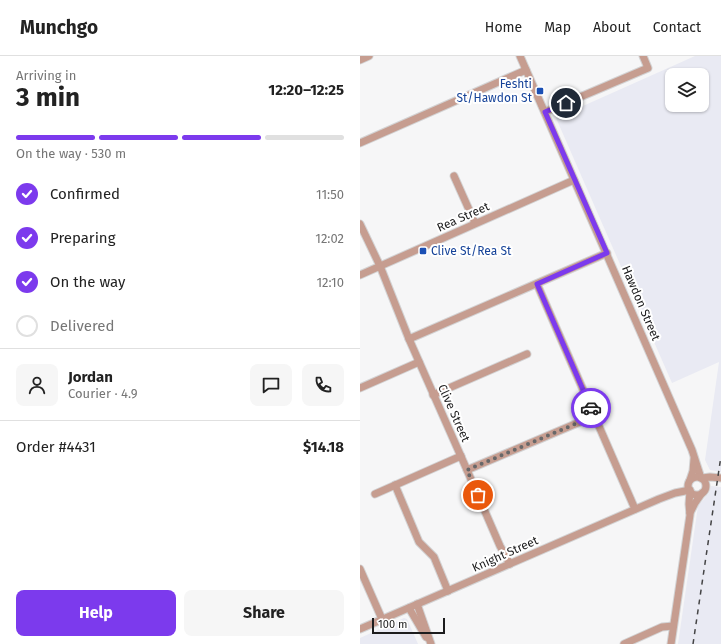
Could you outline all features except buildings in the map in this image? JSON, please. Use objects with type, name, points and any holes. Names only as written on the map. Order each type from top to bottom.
[{"type":"street","points":[[360,60],[369,56]]},
{"type":"street","name":"Hawdon Street","points":[[520,56],[692,450],[702,478]]},
{"type":"street","points":[[545,112],[648,68],[643,56]]},
{"type":"street","points":[[360,143],[526,70]]},
{"type":"street","points":[[454,176],[476,223]]},
{"type":"street","name":"Rea Street","points":[[360,275],[574,180]]},
{"type":"street","name":"Clive Street","points":[[360,224],[433,395],[509,564]]},
{"type":"street","points":[[409,339],[607,253]]},
{"type":"street","points":[[537,284],[635,509]]},
{"type":"street","points":[[433,395],[527,354]]},
{"type":"street","points":[[360,388],[419,362]]},
{"type":"street","points":[[467,470],[594,416]]},
{"type":"street","name":"Hawdon Street","points":[[690,481],[694,464],[692,450]]},
{"type":"street","points":[[375,494],[461,456]]},
{"type":"street","points":[[690,515],[690,491],[688,486],[690,481],[696,477],[721,479]]},
{"type":"street","points":[[702,478],[705,482],[705,489]]},
{"type":"street","points":[[671,644],[690,515],[694,503],[705,489],[712,482],[721,479]]},
{"type":"street","name":"Knight Street","points":[[360,629],[635,509],[690,481]]},
{"type":"street","points":[[395,485],[419,542],[434,557],[448,591]]},
{"type":"street","points":[[690,491],[697,495],[705,489]]},
{"type":"street","name":"Knight Street","points":[[659,498],[675,493],[690,491]]},
{"type":"street","points":[[360,569],[382,619]]},
{"type":"street","points":[[417,604],[430,644]]},
{"type":"street","points":[[409,608],[430,644]]},
{"type":"street","points":[[624,644],[662,628],[673,626]]},
{"type":"shaded area","points":[[695,56],[721,56],[721,472],[710,470],[705,460],[719,362],[672,383],[556,118],[665,69],[665,112],[709,112],[709,68],[668,68]]},
{"type":"shaded area","points":[[711,486],[721,487],[721,644],[678,644],[698,506],[709,493]]},
{"type":"shaded area","points":[[404,618],[407,619],[418,644],[360,644],[360,638]]},
{"type":"railway","points":[[693,644],[721,456]]},
{"type":"way so far","points":[[478,495],[467,470],[594,416],[591,408]]},
{"type":"place","name":"Feshti St/Hawdon St","points":[[540,91]]},
{"type":"place","name":"Clive St/Rea St","points":[[423,251]]},
{"type":"route","points":[[566,103],[545,112],[607,253],[537,284],[591,408]]}]
